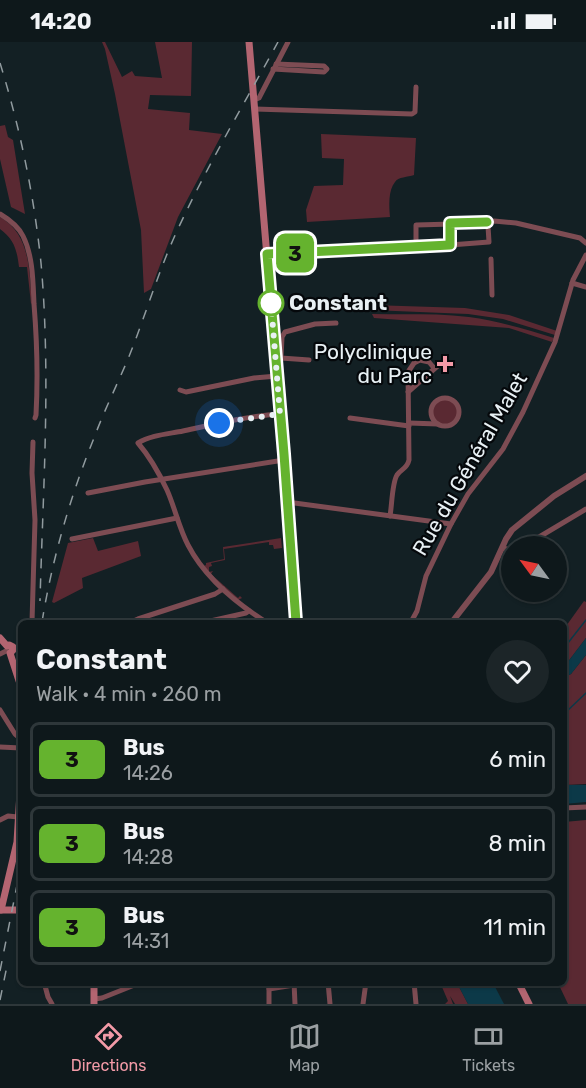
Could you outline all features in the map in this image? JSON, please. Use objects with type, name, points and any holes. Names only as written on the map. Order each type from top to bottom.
[{"type":"main road","points":[[249,42],[278,358],[277,376],[296,620]]},
{"type":"main road","points":[[0,638],[9,650],[18,678]]},
{"type":"main road","points":[[18,817],[15,850],[1,910],[18,910]]},
{"type":"main road","points":[[0,898],[7,884]]},
{"type":"main road","points":[[94,986],[94,1002]]},
{"type":"main road","points":[[520,986],[529,1004]]},
{"type":"street","points":[[254,100],[259,97],[288,42]]},
{"type":"street","points":[[275,66],[324,66],[327,69],[324,72],[275,66]]},
{"type":"street","points":[[255,109],[412,114],[415,112],[416,87]]},
{"type":"street","points":[[0,214],[16,226],[22,234],[31,266],[38,387],[35,418]]},
{"type":"street","points":[[416,246],[416,225],[494,221],[532,226],[580,238],[586,243]]},
{"type":"street","points":[[450,223],[450,245]]},
{"type":"street","points":[[267,254],[489,242],[489,223]]},
{"type":"street","name":"Rue du Général Malet","points":[[412,620],[417,611],[426,576],[451,524],[468,494],[512,434],[523,412],[555,342],[572,283],[586,255]]},
{"type":"street","points":[[491,259],[492,295]]},
{"type":"street","points":[[572,283],[586,287]]},
{"type":"street","points":[[309,360],[278,358],[285,332],[315,324],[336,323]]},
{"type":"street","points":[[390,516],[396,477],[409,464],[408,372],[414,363],[420,360],[426,360],[434,368]]},
{"type":"street","points":[[408,392],[441,363]]},
{"type":"street","points":[[180,390],[186,392],[254,378],[277,376]]},
{"type":"street","points":[[350,418],[409,425],[438,424],[447,427],[455,423],[460,414],[458,405],[451,399],[442,398],[434,404],[432,417],[438,424]]},
{"type":"street","points":[[263,620],[249,611],[206,572],[189,547],[162,480],[138,443],[162,435],[219,423],[280,414]]},
{"type":"street","points":[[32,620],[35,520],[33,442]]},
{"type":"street","points":[[88,493],[284,460]]},
{"type":"street","points":[[508,536],[518,524],[554,496],[586,476]]},
{"type":"street","points":[[287,502],[451,524]]},
{"type":"street","points":[[541,536],[586,509]]},
{"type":"street","points":[[72,539],[177,518]]},
{"type":"street","points":[[454,620],[491,572],[501,550]]},
{"type":"street","points":[[136,620],[215,594],[223,589]]},
{"type":"street","points":[[215,620],[249,611]]},
{"type":"street","points":[[0,710],[18,737]]},
{"type":"street","points":[[0,747],[18,748]]},
{"type":"street","points":[[567,808],[586,807]]},
{"type":"street","points":[[0,820],[5,817],[18,817]]},
{"type":"street","points":[[45,986],[52,1004]]},
{"type":"street","points":[[94,1002],[132,986]]},
{"type":"street","points":[[269,986],[269,1004]]},
{"type":"street","points":[[294,986],[295,1004]]},
{"type":"street","points":[[328,986],[330,1004]]},
{"type":"street","points":[[363,1004],[365,986]]},
{"type":"street","points":[[415,986],[417,1004]]},
{"type":"shaded area","points":[[102,42],[105,42],[122,77],[132,71],[135,76],[162,78],[155,42],[192,42],[191,96],[150,95],[148,109],[190,113],[189,130],[222,134],[178,217],[151,289],[144,293],[141,230],[115,94]]},
{"type":"shaded area","points":[[5,125],[8,137],[13,140],[25,214],[11,207],[0,159],[0,126]]},
{"type":"shaded area","points":[[321,134],[416,138],[414,175],[398,179],[393,185],[389,199],[390,217],[307,222],[306,210],[314,186],[343,185],[344,159],[322,158]]},
{"type":"shaded area","points":[[0,217],[18,234],[23,244],[29,266],[31,304],[27,267],[19,267],[14,245],[0,229]]},
{"type":"shaded area","points":[[371,305],[465,308],[509,315],[557,331],[555,335],[503,319],[468,314],[371,310]]},
{"type":"shaded area","points":[[372,314],[469,317],[554,338],[552,342],[509,328],[374,318]]},
{"type":"shaded area","points":[[445,398],[455,402],[459,412],[455,422],[445,426],[435,422],[431,412],[435,402]]},
{"type":"shaded area","points":[[93,538],[98,551],[138,541],[141,556],[82,578],[83,588],[52,602],[68,543]]},
{"type":"shaded area","points":[[281,538],[282,548],[274,549],[269,542],[224,549],[225,560],[211,563],[209,572],[213,571],[211,574],[238,598],[240,596],[242,598],[238,600],[212,576],[204,566],[206,563],[224,559],[223,547]]},
{"type":"shaded area","points":[[584,601],[586,602],[586,638],[567,663],[567,625]]},
{"type":"shaded area","points":[[586,655],[586,784],[567,785],[567,676]]},
{"type":"shaded area","points":[[586,820],[586,1004],[568,1004],[559,986],[567,986],[567,822]]},
{"type":"shaded area","points":[[459,986],[468,1004],[455,1004],[450,996],[453,1004],[445,1004],[448,1001],[442,987]]},
{"type":"water","points":[[586,638],[586,655],[567,676],[567,663]]},
{"type":"water","points":[[567,785],[586,785],[586,802],[567,804]]},
{"type":"water","points":[[459,986],[495,986],[504,1004],[468,1004]]},
{"type":"waterway","points":[[567,644],[586,620]]},
{"type":"waterway","points":[[567,711],[586,693]]},
{"type":"railway","points":[[42,620],[57,552],[77,483],[128,359],[170,247],[213,159],[278,42]]},
{"type":"railway","points":[[0,63],[25,162],[41,263],[46,390],[40,601]]},
{"type":"railway","points":[[0,971],[18,880]]},
{"type":"railway","points":[[0,1000],[8,961]]},
{"type":"bus line","name":"3","points":[[296,620],[267,254],[450,245],[450,223],[487,222]]},
{"type":"place","name":"Constant","points":[[271,303]]},
{"type":"place","name":"Polyclinique du Parc","points":[[445,364]]},
{"type":"route","points":[[219,423],[280,414],[271,303]]}]
